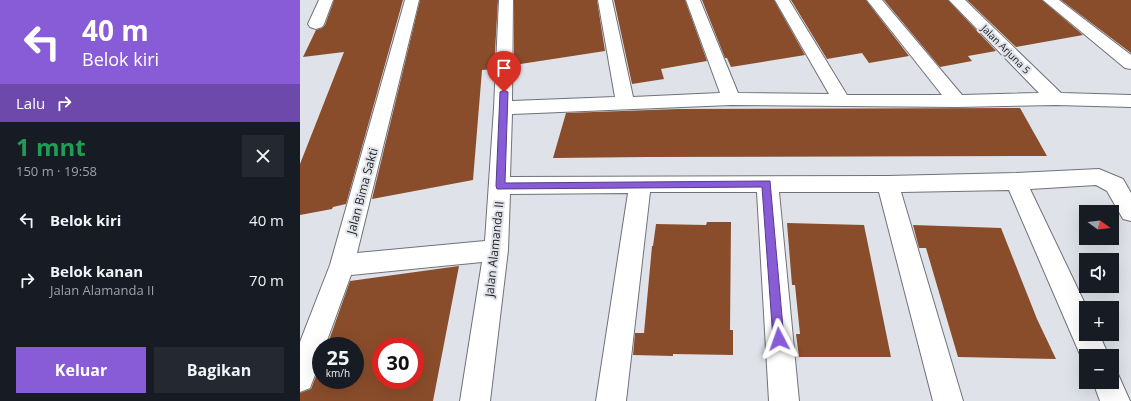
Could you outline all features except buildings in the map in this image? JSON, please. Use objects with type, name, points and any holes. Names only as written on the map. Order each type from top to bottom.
[{"type":"street","points":[[316,24],[326,0]]},
{"type":"street","name":"Jalan Bima Sakti","points":[[300,378],[342,265],[412,0]]},
{"type":"street","name":"Jalan Alamanda II","points":[[475,401],[496,250],[500,186],[506,0]]},
{"type":"street","points":[[605,0],[625,103]]},
{"type":"street","points":[[693,0],[731,99]]},
{"type":"street","points":[[782,0],[842,101]]},
{"type":"street","points":[[874,0],[957,101]]},
{"type":"street","name":"Jalan Arjuna 5","points":[[956,0],[1056,99]]},
{"type":"street","points":[[1050,0],[1131,64]]},
{"type":"street","points":[[503,108],[731,99],[842,101],[1056,99],[1131,101]]},
{"type":"street","points":[[500,186],[640,184],[888,184],[1016,181],[1099,177],[1115,184],[1131,212]]},
{"type":"street","points":[[1016,181],[1092,349]]},
{"type":"street","points":[[611,401],[640,184]]},
{"type":"street","points":[[767,184],[784,401]]},
{"type":"street","points":[[888,184],[948,401]]},
{"type":"street","points":[[342,265],[496,250]]},
{"type":"street","points":[[1110,389],[1115,401]]},
{"type":"route","points":[[504,92],[500,186],[767,184],[779,339]]}]
